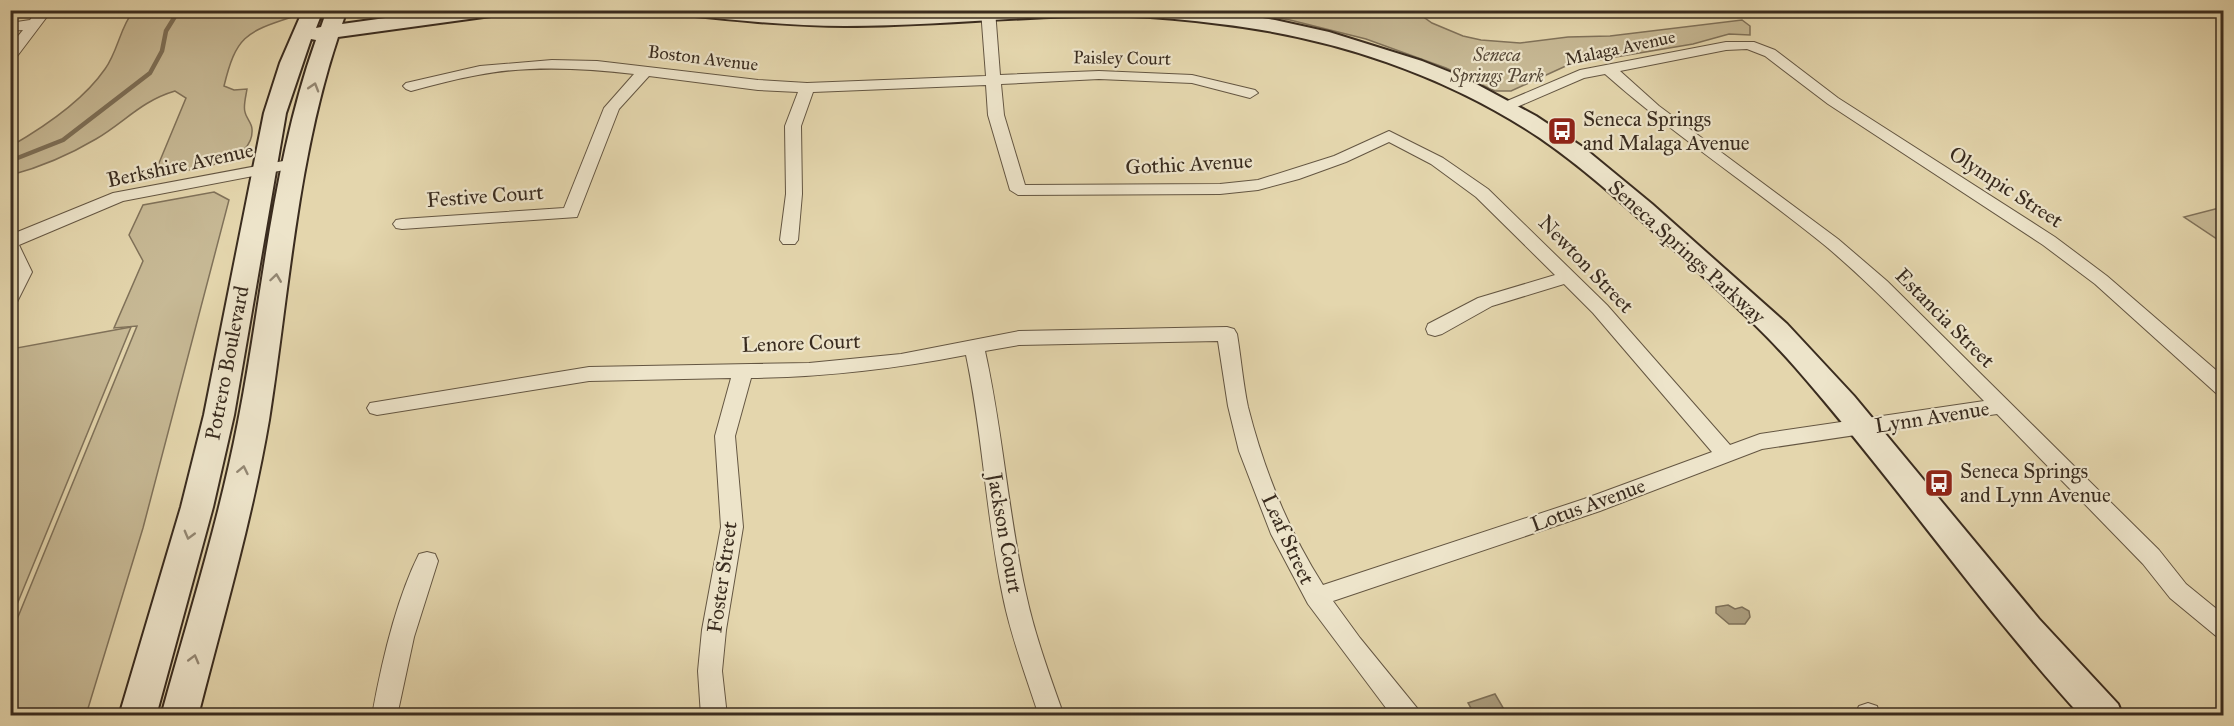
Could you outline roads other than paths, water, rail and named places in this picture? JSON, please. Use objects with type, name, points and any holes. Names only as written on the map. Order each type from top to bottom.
[{"type":"street","points":[[10,56],[45,10]]},
{"type":"street","points":[[321,21],[388,10]]},
{"type":"street","points":[[321,21],[491,10]]},
{"type":"street","name":"Seneca Springs Parkway","points":[[696,10],[788,19],[848,20],[988,13],[1128,10],[1206,13],[1335,38],[1441,75],[1505,107],[1582,160],[1701,260],[1803,358],[2035,638],[2105,716]]},
{"type":"street","points":[[988,13],[992,80]]},
{"type":"street","name":"Potrero Boulevard","points":[[179,716],[233,516],[252,426],[294,164],[321,21]]},
{"type":"street","name":"Potrero Boulevard","points":[[137,716],[196,507],[219,415],[275,113],[291,63],[321,21]]},
{"type":"street","points":[[10,27],[33,24]]},
{"type":"street","name":"Malaga Avenue","points":[[1505,107],[1555,83],[1580,74],[1726,46],[1749,45]]},
{"type":"street","name":"Olympic Street","points":[[1749,45],[1770,52],[1833,101],[2049,241],[2101,280],[2223,389]]},
{"type":"street","name":"Boston Avenue","points":[[411,86],[457,74],[514,66],[597,65],[758,85],[807,88],[992,80]]},
{"type":"street","name":"Estancia Street","points":[[1608,68],[1654,109],[1832,243],[1881,285],[2151,557],[2178,591],[2223,629]]},
{"type":"street","name":"Festive Court","points":[[402,224],[571,213],[612,108],[645,70]]},
{"type":"street","name":"Paisley Court","points":[[992,80],[1099,75],[1158,76],[1192,79],[1250,93]]},
{"type":"street","name":"Gothic Avenue","points":[[992,80],[996,115],[1017,190],[1220,189],[1258,184],[1312,169],[1389,136]]},
{"type":"street","points":[[789,240],[794,194],[793,126],[807,88]]},
{"type":"street","name":"Newton Street","points":[[1389,136],[1437,161],[1482,193],[1600,309],[1725,453]]},
{"type":"street","name":"Berkshire Avenue","points":[[10,243],[119,197],[294,164]]},
{"type":"street","points":[[10,243],[23,272],[10,298]]},
{"type":"street","points":[[1435,329],[1485,302],[1568,277]]},
{"type":"street","name":"Lenore Court","points":[[377,408],[590,374],[808,370],[858,366],[1019,338],[1227,334]]},
{"type":"street","name":"Leaf Street","points":[[1227,334],[1238,407],[1258,472],[1283,539],[1316,597],[1360,660],[1408,716]]},
{"type":"street","name":"Jackson Court","points":[[974,347],[987,413],[1012,582],[1036,672],[1052,716]]},
{"type":"street","name":"Foster Street","points":[[714,716],[710,671],[732,527],[725,436],[743,370]]},
{"type":"street","name":"Lynn Avenue","points":[[1863,428],[2002,406]]},
{"type":"street","name":"Lotus Avenue","points":[[1316,597],[1593,505],[1725,453],[1760,442],[1863,428]]},
{"type":"street","points":[[384,716],[391,672],[427,561]]},
{"type":"waterway","points":[[10,161],[63,140],[150,73],[162,51],[166,31],[179,10]]},
{"type":"place","name":"Seneca Springs and Malaga Avenue","points":[[1562,131]]},
{"type":"place","name":"Seneca Springs and Lynn Avenue","points":[[1939,483]]},
{"type":"park label","name":"Seneca Springs Park","points":[[1497,65]]}]
